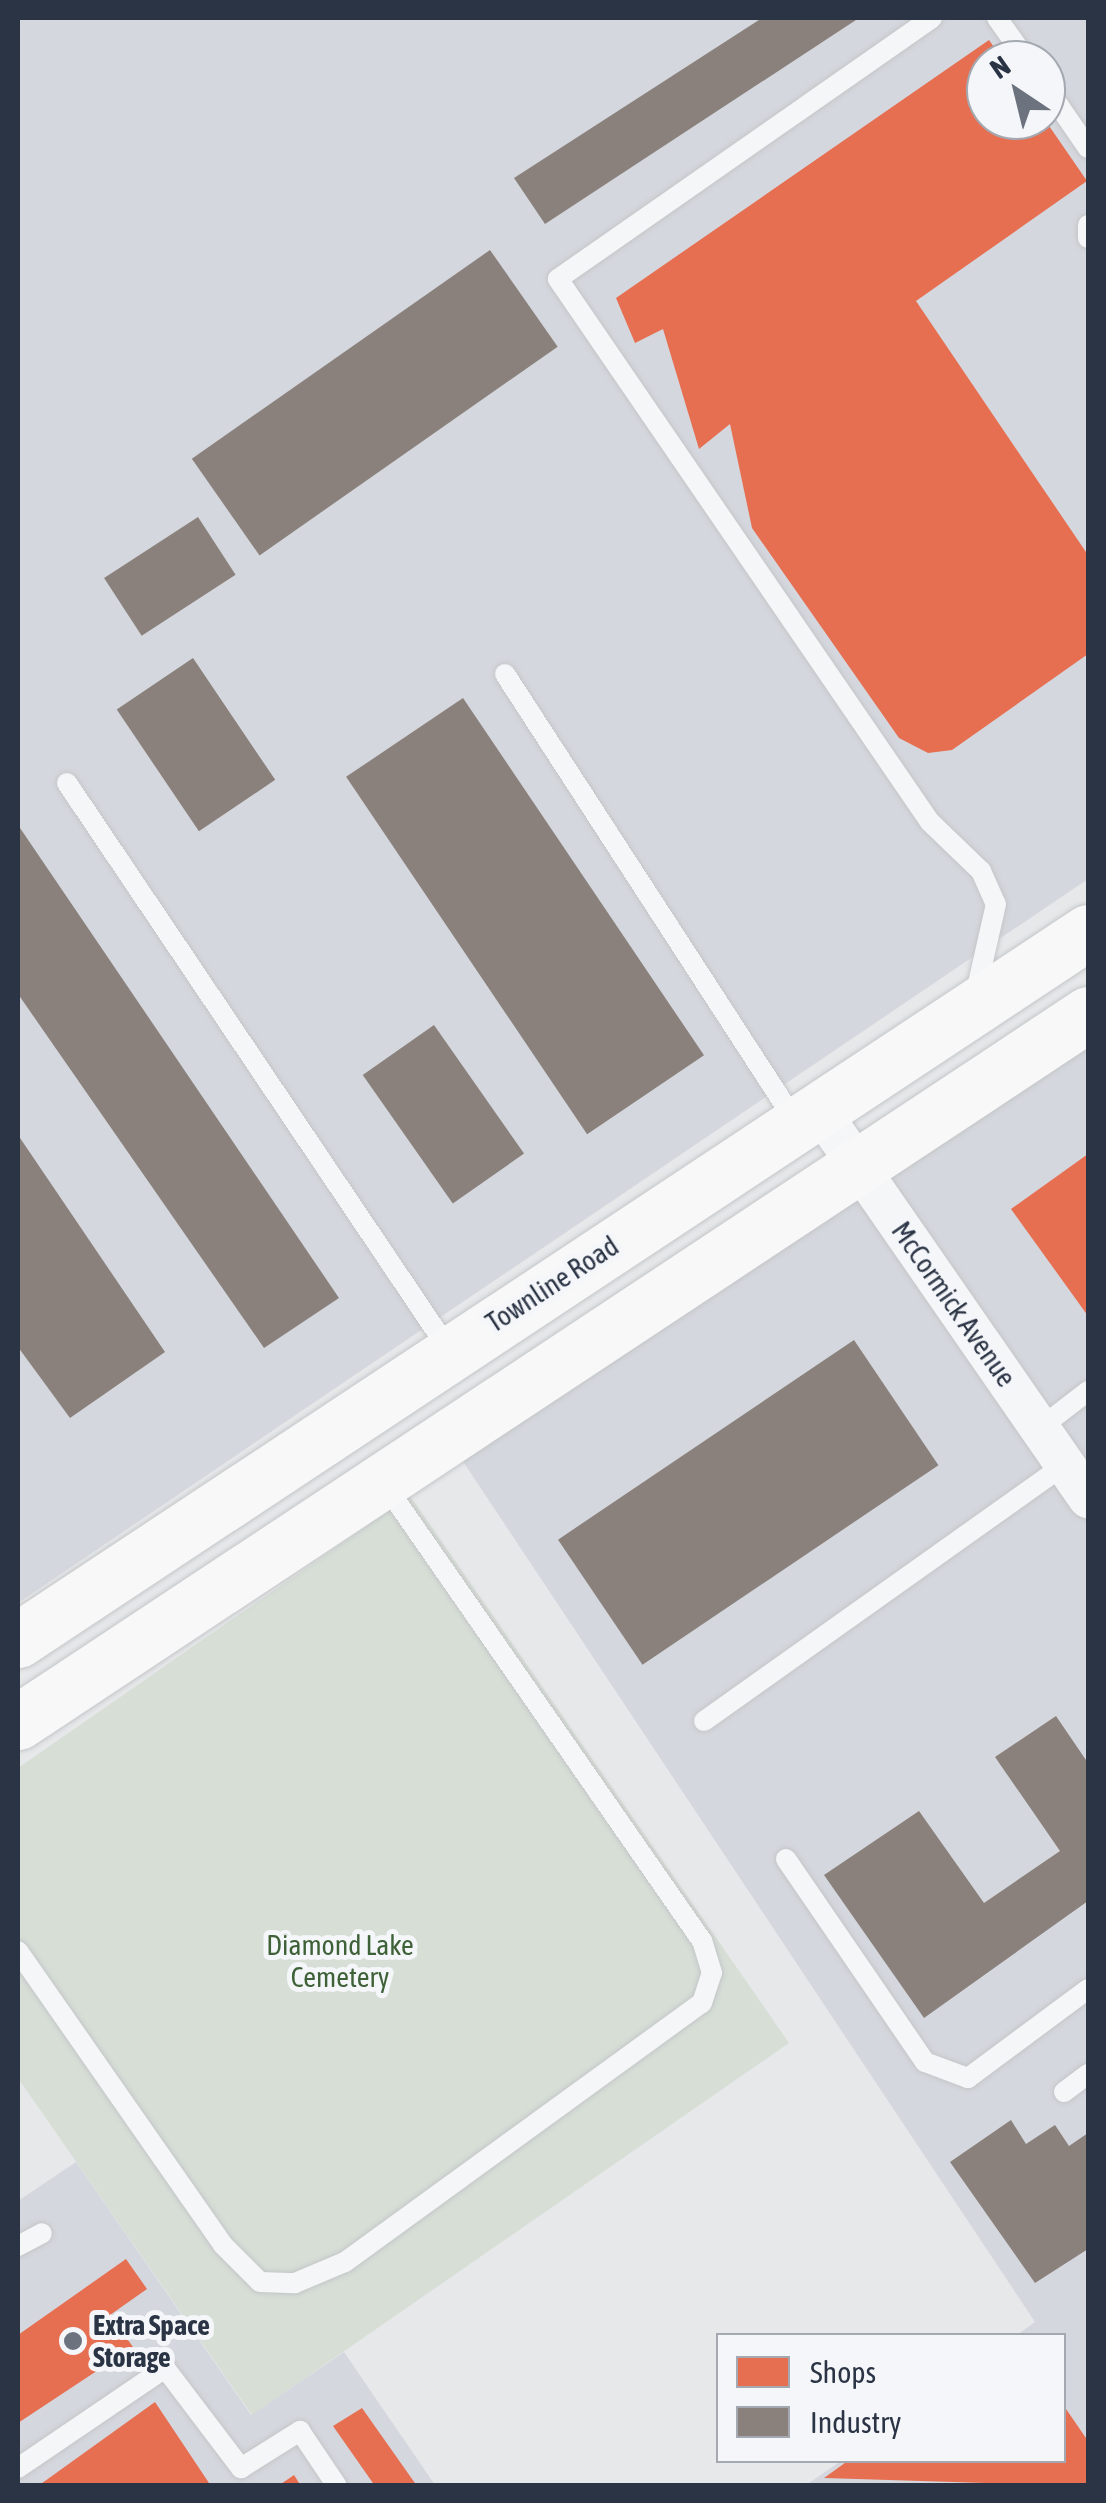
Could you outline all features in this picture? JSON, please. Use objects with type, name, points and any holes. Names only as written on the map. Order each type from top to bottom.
[{"type":"main road","name":"Townline Road","points":[[18,1640],[449,1350],[1088,932]]},
{"type":"main road","points":[[18,1722],[379,1476],[1088,1014]]},
{"type":"street","name":"McCormick Avenue","points":[[809,1118],[856,1164],[1088,1498]]},
{"type":"lane","points":[[932,18],[558,279],[930,822],[982,871],[996,904],[992,952],[968,1012]]},
{"type":"lane","points":[[998,18],[1013,40]]},
{"type":"lane","points":[[1066,116],[1088,148]]},
{"type":"lane","points":[[1088,225],[1088,238]]},
{"type":"lane","points":[[505,674],[809,1118]]},
{"type":"lane","points":[[67,783],[449,1350]]},
{"type":"lane","points":[[1040,1428],[1088,1391]]},
{"type":"lane","points":[[704,1721],[1065,1464]]},
{"type":"lane","points":[[18,1951],[224,2245],[260,2282],[295,2283],[345,2262],[702,2002],[712,1973],[702,1941],[379,1476]]},
{"type":"lane","points":[[786,1859],[925,2062],[968,2078],[1088,1989]]},
{"type":"lane","points":[[1064,2092],[1088,2074]]},
{"type":"lane","points":[[18,2246],[42,2233]]},
{"type":"lane","points":[[18,2468],[165,2368],[241,2468],[300,2431],[337,2486]]},
{"type":"shaded area","points":[[18,18],[1088,18],[1088,879],[18,1603]]},
{"type":"shaded area","points":[[1088,1048],[1088,2485],[806,2485],[838,2463],[1066,2463],[1066,2333],[1020,2333],[1035,2322],[456,1451]]},
{"type":"shaded area","points":[[76,2162],[251,2415],[344,2352],[435,2485],[18,2486],[18,2201]]},
{"type":"green space","name":"Diamond Lake Cemetery","points":[[410,1496],[789,2043],[252,2415],[18,2078],[18,1768]]},
{"type":"building: Shops","points":[[966,56],[966,140],[1059,140],[1087,181],[916,301],[1088,555],[1088,654],[952,750],[928,753],[899,738],[752,528],[730,424],[699,449],[663,329],[635,343],[616,298]]},
{"type":"building: Shops","points":[[1088,1154],[1088,1316],[1011,1209]]},
{"type":"building: Shops","name":"Extra Space Storage","points":[[126,2259],[147,2289],[110,2315],[133,2347],[18,2423],[18,2335]]},
{"type":"building: Shops","name":"Extra Space Storage","points":[[155,2402],[211,2486],[38,2486]]},
{"type":"building: Shops","points":[[362,2408],[417,2486],[375,2486],[333,2426]]},
{"type":"building: Shops","points":[[1066,2409],[1088,2441],[1088,2486],[824,2478],[845,2463],[1066,2463]]},
{"type":"building: Shops","points":[[294,2475],[301,2486],[278,2486]]},
{"type":"building: Industry","points":[[762,18],[859,18],[545,224],[514,178]]},
{"type":"building: Industry","points":[[490,250],[558,347],[260,555],[192,459]]},
{"type":"building: Industry","points":[[198,517],[236,575],[142,636],[104,578]]},
{"type":"building: Industry","points":[[193,658],[275,780],[199,831],[117,709]]},
{"type":"building: Industry","points":[[463,698],[704,1055],[587,1134],[346,777]]},
{"type":"building: Industry","points":[[18,825],[339,1298],[264,1348],[18,994]]},
{"type":"building: Industry","points":[[434,1025],[524,1154],[453,1204],[363,1075]]},
{"type":"building: Industry","points":[[18,1135],[165,1352],[70,1418],[18,1347]]},
{"type":"building: Industry","points":[[854,1340],[938,1465],[642,1665],[558,1540]]},
{"type":"building: Industry","points":[[1056,1716],[1088,1763],[1088,1901],[924,2018],[824,1875],[919,1811],[984,1903],[1060,1851],[995,1757]]},
{"type":"building: Industry","points":[[1011,2120],[1026,2144],[1055,2125],[1069,2146],[1088,2133],[1088,2249],[1035,2283],[950,2162]]},
{"type":"place","name":"Extra Space Storage","points":[[73,2341]]}]
